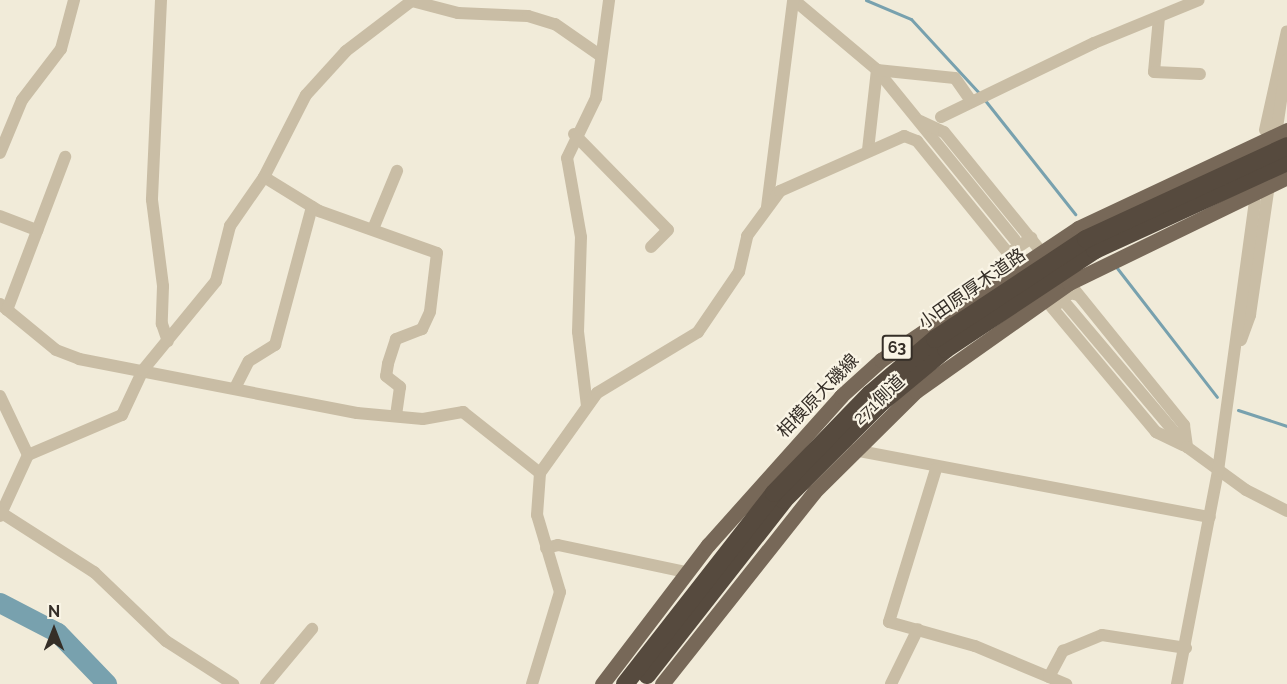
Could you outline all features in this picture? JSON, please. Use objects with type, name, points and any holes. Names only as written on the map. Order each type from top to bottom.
[{"type":"highway","name":"小田原厚木道路","points":[[625,684],[774,493],[870,394],[935,339],[1086,239],[1279,135]]},
{"type":"highway","name":"小田原厚木道路","points":[[640,684],[784,501],[882,402],[946,349],[1095,250],[1287,162]]},
{"type":"main road","name":"相模原大磯線","points":[[602,684],[686,573],[841,396],[925,326],[1035,244],[1139,195],[1279,135]]},
{"type":"main road","name":"271側道","points":[[662,684],[736,585],[854,450],[916,391],[1049,303],[1287,177]]},
{"type":"street","points":[[0,153],[22,100],[61,49],[74,0]]},
{"type":"street","points":[[160,0],[152,200],[163,286],[162,324],[168,341]]},
{"type":"street","points":[[587,406],[578,332],[581,237],[567,158],[574,134],[596,98],[609,0]]},
{"type":"street","points":[[794,0],[877,70],[1015,240]]},
{"type":"street","points":[[767,208],[794,0]]},
{"type":"street","points":[[1165,0],[1177,9]]},
{"type":"street","points":[[941,117],[1199,0]]},
{"type":"street","points":[[233,684],[166,641],[94,572],[1,514],[28,454],[122,415],[143,370],[216,281],[230,226],[264,177],[306,95],[346,51],[413,1],[458,13],[528,16],[555,24],[601,56]]},
{"type":"street","points":[[1159,17],[1154,72],[1200,74]]},
{"type":"street","points":[[1279,135],[1287,31]]},
{"type":"street","points":[[1279,135],[1287,60]]},
{"type":"street","points":[[877,70],[955,78],[980,98]]},
{"type":"street","points":[[868,150],[877,70]]},
{"type":"street","points":[[917,120],[944,132],[1035,244]]},
{"type":"street","points":[[574,134],[668,230],[651,246]]},
{"type":"street","points":[[532,684],[560,592],[546,548],[535,498],[540,473],[597,393],[698,332],[722,303],[739,272],[747,236],[780,191],[904,136],[917,141],[1013,259]]},
{"type":"street","points":[[65,157],[37,230],[3,307],[56,350],[235,388],[396,416],[423,419],[463,412],[540,473]]},
{"type":"street","points":[[373,229],[397,171]]},
{"type":"street","points":[[264,177],[312,207],[436,254],[430,312],[422,329],[396,339],[388,364],[386,376],[400,387],[396,416]]},
{"type":"street","points":[[1234,358],[1251,315],[1269,185]]},
{"type":"street","points":[[1177,684],[1186,648],[1218,471],[1256,202]]},
{"type":"street","points":[[235,388],[249,361],[275,345],[312,207]]},
{"type":"street","points":[[0,216],[37,230]]},
{"type":"street","points":[[1074,289],[1184,424],[1187,447]]},
{"type":"street","points":[[1049,303],[1156,432],[1187,447],[1218,471],[1287,511]]},
{"type":"street","points":[[1067,305],[1187,447]]},
{"type":"street","points":[[0,396],[28,454]]},
{"type":"street","points":[[854,450],[936,469],[1210,516]]},
{"type":"street","points":[[936,469],[889,622],[918,629],[1066,684]]},
{"type":"street","points":[[546,548],[558,545],[686,573]]},
{"type":"street","points":[[266,684],[312,629]]},
{"type":"street","points":[[891,684],[918,629]]},
{"type":"street","points":[[1049,677],[1063,651],[1102,635],[1186,648]]},
{"type":"waterway","points":[[866,0],[911,19],[980,94]]},
{"type":"waterway","points":[[984,99],[1075,214]]},
{"type":"waterway","points":[[1117,268],[1217,397]]},
{"type":"waterway","points":[[1238,410],[1287,426]]},
{"type":"waterway","points":[[0,603],[58,633],[107,684]]}]
